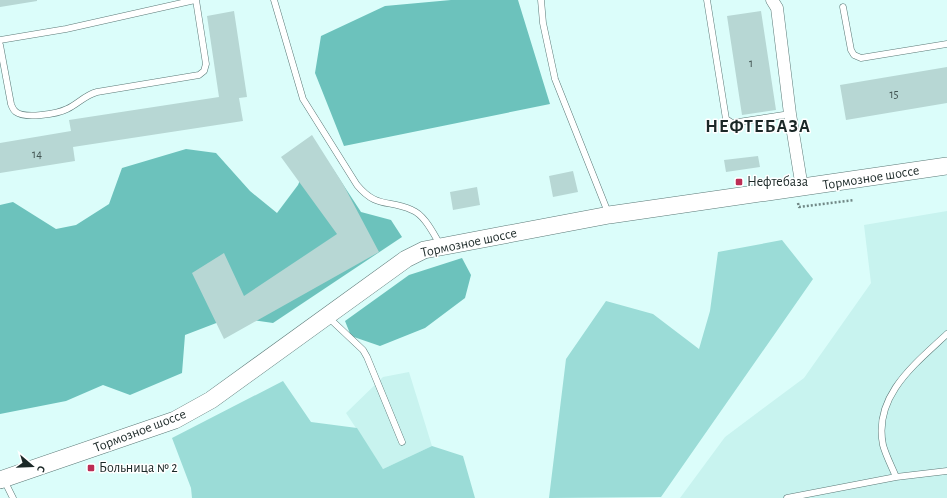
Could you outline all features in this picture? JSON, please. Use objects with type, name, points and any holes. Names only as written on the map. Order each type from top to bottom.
[{"type":"street","points":[[772,0],[777,8],[790,114],[802,188]]},
{"type":"street","name":"Тормозное шоссе","points":[[1,477],[175,420],[211,400],[406,259],[424,250],[609,215],[947,166]]},
{"type":"lane","points":[[0,40],[66,29],[195,0],[206,64],[204,71],[199,75],[92,93],[59,113],[20,114],[15,111],[11,104],[0,45]]},
{"type":"lane","points":[[274,0],[303,98],[357,185],[365,196],[375,201],[412,210],[420,215],[442,246]]},
{"type":"lane","points":[[541,0],[543,23],[555,79],[609,215]]},
{"type":"lane","points":[[707,0],[726,119],[732,123],[790,114]]},
{"type":"lane","points":[[843,7],[851,50],[854,55],[860,58],[947,44]]},
{"type":"lane","points":[[327,316],[363,350],[402,442]]},
{"type":"lane","points":[[896,477],[884,446],[881,427],[886,403],[908,371],[947,334]]},
{"type":"lane","points":[[787,498],[896,477],[947,470]]},
{"type":"lane","points":[[1,477],[13,498]]},
{"type":"shaded area","points":[[451,0],[518,0],[550,104],[344,146],[315,73],[321,36],[385,6]]},
{"type":"shaded area","points":[[186,149],[216,153],[250,191],[277,213],[298,185],[309,159],[331,166],[361,212],[391,220],[402,237],[273,323],[232,317],[185,335],[182,373],[130,395],[103,385],[66,401],[0,414],[0,205],[13,202],[56,229],[76,225],[109,204],[122,168]]},
{"type":"shaded area","points":[[947,211],[947,498],[680,498],[725,437],[804,378],[871,283],[864,225]]},
{"type":"shaded area","points":[[782,240],[813,279],[661,497],[549,498],[566,359],[606,301],[653,314],[699,349],[710,311],[718,252]]},
{"type":"shaded area","points":[[462,258],[471,275],[465,298],[425,328],[380,346],[351,336],[345,321],[409,275]]},
{"type":"shaded area","points":[[409,372],[432,446],[383,469],[346,413],[383,377]]},
{"type":"shaded area","points":[[283,381],[311,422],[357,428],[383,469],[432,446],[463,456],[475,498],[192,498],[191,488],[172,438]]},
{"type":"building","points":[[0,0],[37,0],[37,1],[0,7]]},
{"type":"building","points":[[234,11],[247,97],[239,98],[243,121],[73,147],[75,161],[0,173],[0,143],[71,131],[69,120],[219,97],[207,16]]},
{"type":"building","points":[[761,11],[776,110],[742,115],[727,16]]},
{"type":"building","points":[[947,67],[947,103],[846,120],[840,85]]},
{"type":"building","points":[[312,135],[343,184],[379,252],[224,339],[192,273],[224,253],[244,296],[337,234],[281,157]]},
{"type":"building","points":[[758,156],[760,167],[726,172],[724,160]]},
{"type":"building","points":[[573,171],[578,192],[553,197],[549,176]]},
{"type":"building","points":[[477,187],[480,205],[453,210],[450,192]]},
{"type":"place","name":"Нефтебаза","points":[[739,182]]},
{"type":"place","name":"Больница № 2","points":[[91,468]]},
{"type":"district","name":"НЕФТЕБАЗА","points":[[758,127]]}]
